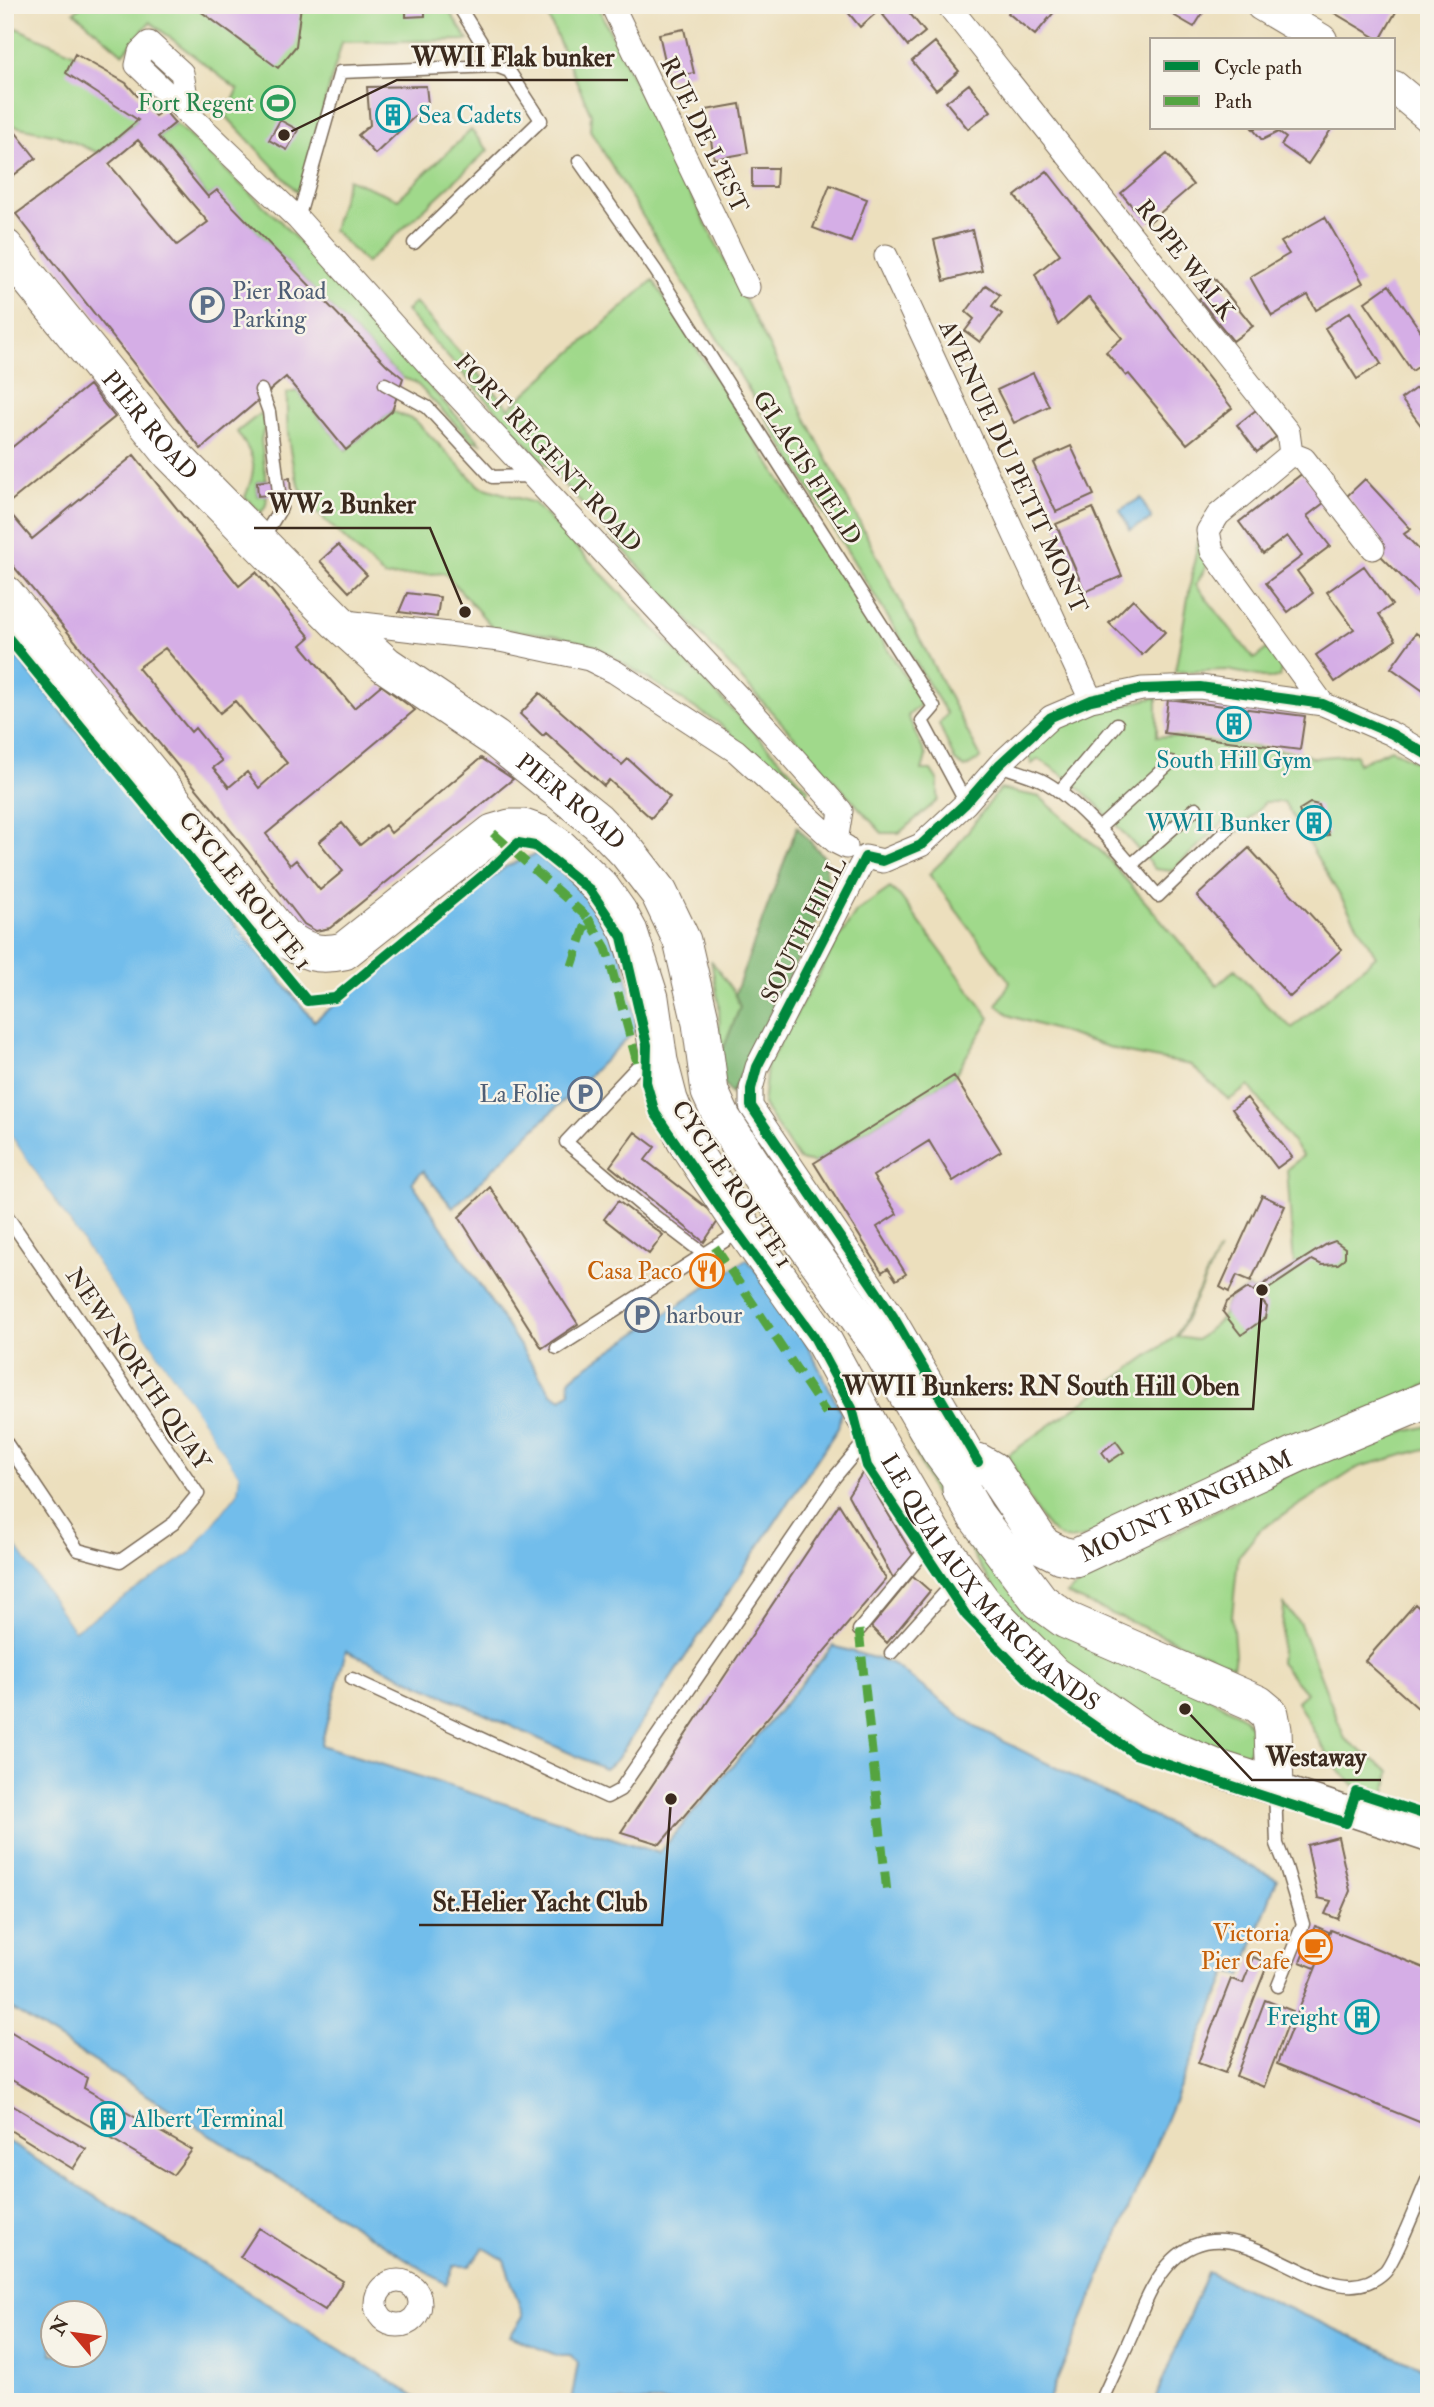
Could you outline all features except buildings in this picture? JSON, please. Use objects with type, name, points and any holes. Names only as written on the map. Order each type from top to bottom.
[{"type":"main road","points":[[1262,5],[1318,38]]},
{"type":"main road","points":[[1396,89],[1429,116]]},
{"type":"main road","name":"PIER ROAD","points":[[5,248],[171,453],[337,621],[386,665],[494,738],[597,821],[628,853],[659,893],[682,941],[701,1023],[710,1092],[723,1120],[794,1228],[879,1346],[939,1449],[969,1471]]},
{"type":"main road","name":"LE QUAI AUX MARCHANDS","points":[[5,594],[283,937],[302,949],[323,956],[344,951],[493,833],[523,828],[540,834],[559,848],[600,888],[629,932],[650,998],[659,1060],[669,1100],[685,1140],[824,1342],[935,1538],[984,1603],[1053,1675],[1153,1742],[1216,1768],[1275,1787]]},
{"type":"main road","name":"MOUNT BINGHAM","points":[[969,1471],[992,1470],[1043,1546],[1075,1559],[1297,1454],[1429,1399]]},
{"type":"main road","points":[[969,1471],[961,1490],[976,1516],[1040,1601],[1066,1620],[1258,1704],[1269,1714],[1273,1730],[1275,1787]]},
{"type":"street","name":"RUE DE L'EST","points":[[612,5],[748,287]]},
{"type":"street","name":"ROPE WALK","points":[[948,5],[1288,432],[1291,454]]},
{"type":"street","name":"FORT REGENT ROAD","points":[[189,115],[298,219],[771,731],[841,811],[836,842]]},
{"type":"street","name":"AVENUE DU PETIT MONT","points":[[886,256],[1091,700]]},
{"type":"street","points":[[1323,704],[1212,551],[1208,531],[1218,514],[1291,454],[1304,459],[1373,548]]},
{"type":"street","name":"SOUTH HILL","points":[[337,621],[500,640],[589,659],[615,672],[736,751],[836,842],[865,857],[883,861],[921,845],[966,803],[999,765],[1051,717],[1091,700],[1142,689],[1200,687],[1323,704],[1392,734],[1429,757]]},
{"type":"street","name":"SOUTH HILL","points":[[865,857],[757,1067],[751,1089],[751,1106],[893,1316],[969,1471]]},
{"type":"street","points":[[1275,1787],[1429,1838]]},
{"type":"lane","points":[[457,5],[496,66]]},
{"type":"lane","points":[[298,219],[340,72],[496,66],[509,71],[541,120],[414,243]]},
{"type":"lane","name":"GLACIS FIELD","points":[[579,160],[656,271],[934,707],[922,721],[966,803]]},
{"type":"lane","points":[[385,384],[427,407],[492,477],[533,476]]},
{"type":"lane","points":[[260,543],[281,508],[269,412],[261,390]]},
{"type":"lane","points":[[1059,792],[1117,724]]},
{"type":"lane","points":[[1098,829],[1171,762]]},
{"type":"lane","points":[[999,765],[1041,780],[1059,792],[1098,829],[1158,896],[1227,830]]},
{"type":"lane","points":[[1131,865],[1196,808]]},
{"type":"lane","points":[[659,1060],[638,1066],[566,1142],[704,1254]]},
{"type":"lane","name":"NEW NORTH QUAY","points":[[5,1213],[198,1494],[174,1523],[120,1561],[78,1550],[5,1441]]},
{"type":"lane","points":[[557,1349],[744,1229]]},
{"type":"lane","points":[[352,1679],[607,1797],[620,1790],[834,1478],[873,1432]]},
{"type":"lane","points":[[859,1630],[935,1538]]},
{"type":"lane","points":[[891,1653],[962,1574]]},
{"type":"lane","points":[[1275,1787],[1277,1844],[1303,1924],[1278,1986]]},
{"type":"lane","points":[[1101,2402],[1150,2290],[1174,2259],[1202,2242],[1240,2242],[1337,2286],[1367,2283],[1386,2271],[1429,2176]]},
{"type":"green space","name":"Fort Regent","points":[[82,5],[445,5],[468,40],[342,42],[299,194],[226,116],[238,90],[150,22],[123,54],[74,12]]},
{"type":"green space","points":[[543,5],[597,5],[673,160],[981,758],[965,768],[955,761],[939,724],[947,714],[590,130],[591,114]]},
{"type":"green space","points":[[5,23],[75,54],[138,120],[99,153],[57,135],[5,124]]},
{"type":"green space","points":[[175,123],[280,221],[481,443],[471,440],[415,382],[403,378],[387,365],[217,191],[208,197],[158,137]]},
{"type":"green space","points":[[471,130],[488,150],[366,263],[333,230],[348,179],[398,199]]},
{"type":"green space","points":[[653,280],[922,703],[908,716],[926,756],[922,770],[931,770],[938,781],[938,800],[899,833],[882,833],[406,311],[415,302],[509,408]]},
{"type":"green space","points":[[298,391],[346,450],[392,411],[416,421],[479,486],[534,503],[809,790],[804,798],[717,722],[596,646],[554,635],[493,628],[445,573],[385,577],[307,503],[292,463],[287,421],[287,393]]},
{"type":"green space","points":[[261,413],[265,424],[261,440],[266,480],[257,482],[258,496],[267,495],[266,505],[261,513],[245,497],[252,478],[253,463],[237,432]]},
{"type":"green space","points":[[1200,529],[1207,565],[1196,585],[1254,659],[1269,647],[1283,661],[1280,676],[1273,679],[1227,670],[1175,672]]},
{"type":"green space","points":[[1157,697],[1157,737],[1169,736],[1300,753],[1313,758],[1356,754],[1358,764],[1391,749],[1429,768],[1429,1384],[1083,1538],[1068,1539],[1057,1535],[1040,1516],[1008,1455],[1176,1336],[1219,1250],[1177,1337],[1197,1340],[1221,1319],[1227,1302],[1248,1288],[1254,1291],[1294,1266],[1287,1169],[1303,1156],[1249,1086],[1229,1100],[1191,1065],[1127,1053],[1011,1016],[997,1005],[1010,982],[929,874],[952,852],[1000,789],[1040,797],[1104,854],[1217,985],[1235,969],[1267,1006],[1292,1028],[1376,956],[1284,802],[1265,802],[1238,832],[1226,820],[1172,871],[1155,869],[1087,795],[1038,759],[1032,764],[1027,753],[1046,733],[1092,712]]},
{"type":"green space","points":[[797,827],[825,858],[827,880],[821,913],[731,1094],[720,1076],[720,1057],[740,1007],[735,994]]},
{"type":"green space","points":[[890,888],[900,896],[990,1018],[954,1076],[814,1163],[799,1160],[763,1105],[767,1066],[856,912]]},
{"type":"green space","points":[[711,960],[735,994],[740,1007],[720,1057],[719,1005]]},
{"type":"green space","points":[[1429,1426],[1429,1448],[1359,1467],[1260,1530],[1238,1557],[1232,1616],[1235,1655],[1233,1666],[1066,1594],[1093,1575],[1333,1453],[1374,1439]]},
{"type":"green space","points":[[907,1433],[1005,1580],[1245,1718],[1253,1736],[1247,1754],[1235,1757],[1173,1739],[1055,1657],[1007,1608],[933,1492]]},
{"type":"green space","points":[[1284,1605],[1300,1624],[1345,1739],[1390,1772],[1385,1796],[1349,1781],[1332,1761],[1297,1701],[1306,1693],[1280,1663]]},
{"type":"water","points":[[1141,498],[1152,519],[1130,530],[1120,510]]},
{"type":"water","points":[[5,642],[314,1021],[505,867],[536,854],[575,884],[621,946],[637,1029],[453,1208],[423,1171],[412,1182],[551,1393],[562,1399],[570,1392],[569,1380],[580,1371],[747,1259],[799,1328],[841,1412],[838,1428],[617,1759],[605,1769],[346,1651],[321,1745],[659,1853],[833,1646],[891,1663],[975,1727],[1277,1879],[1241,1976],[1228,1972],[1048,2402],[571,2402],[578,2363],[570,2355],[556,2355],[510,2336],[523,2316],[504,2260],[483,2247],[470,2266],[454,2266],[446,2284],[5,2005],[5,1529],[74,1630],[190,1553],[237,1493],[239,1476],[5,1127]]},
{"type":"water","points":[[5,2140],[424,2402],[5,2402]]},
{"type":"water","points":[[1207,2272],[1429,2371],[1429,2402],[1154,2402]]},
{"type":"pier","points":[[5,1127],[239,1475],[237,1493],[190,1553],[74,1630],[5,1529],[5,1525],[75,1625],[188,1550],[234,1492],[236,1476],[5,1133]]},
{"type":"marked path","points":[[493,833],[588,918],[572,966]]},
{"type":"marked path","points":[[588,918],[606,948],[638,1066]]},
{"type":"marked path","points":[[715,1247],[826,1413]]},
{"type":"marked path","points":[[859,1630],[887,1893]]},
{"type":"cycle path","name":"CYCLE ROUTE 1","points":[[5,634],[307,1001],[335,998],[518,843],[535,846],[590,890],[622,937],[647,1045],[646,1082],[655,1113],[729,1221],[814,1337],[852,1408],[867,1466],[966,1615],[1031,1682],[1135,1754],[1346,1823],[1356,1792],[1429,1816]]},
{"type":"cycle path","points":[[978,1462],[893,1316],[751,1106],[751,1089],[757,1067],[865,857],[883,861],[921,845],[966,803],[999,765],[1051,717],[1091,700],[1142,689],[1200,687],[1323,704],[1392,734],[1429,756]]},
{"type":"place","name":"Fort Regent","points":[[278,103]]},
{"type":"place","name":"Sea Cadets","points":[[393,115]]},
{"type":"place","name":"WWII Flak bunker","points":[[284,135]]},
{"type":"place","name":"Pier Road Parking","points":[[207,305]]},
{"type":"place","name":"WW2 Bunker","points":[[465,612]]},
{"type":"place","name":"South Hill Gym","points":[[1234,724]]},
{"type":"place","name":"WWII Bunker","points":[[1314,823]]},
{"type":"place","name":"La Folie","points":[[585,1094]]},
{"type":"place","name":"Casa Paco","points":[[707,1271]]},
{"type":"place","name":"WWII Bunkers: RN South Hill Oben","points":[[1262,1290]]},
{"type":"place","name":"harbour","points":[[642,1315]]},
{"type":"place","name":"Westaway","points":[[1185,1709]]},
{"type":"place","name":"St.Helier Yacht Club","points":[[671,1799]]},
{"type":"place","name":"Victoria Pier Cafe","points":[[1315,1947]]},
{"type":"place","name":"Freight","points":[[1362,2017]]},
{"type":"place","name":"Albert Terminal","points":[[108,2119]]}]
